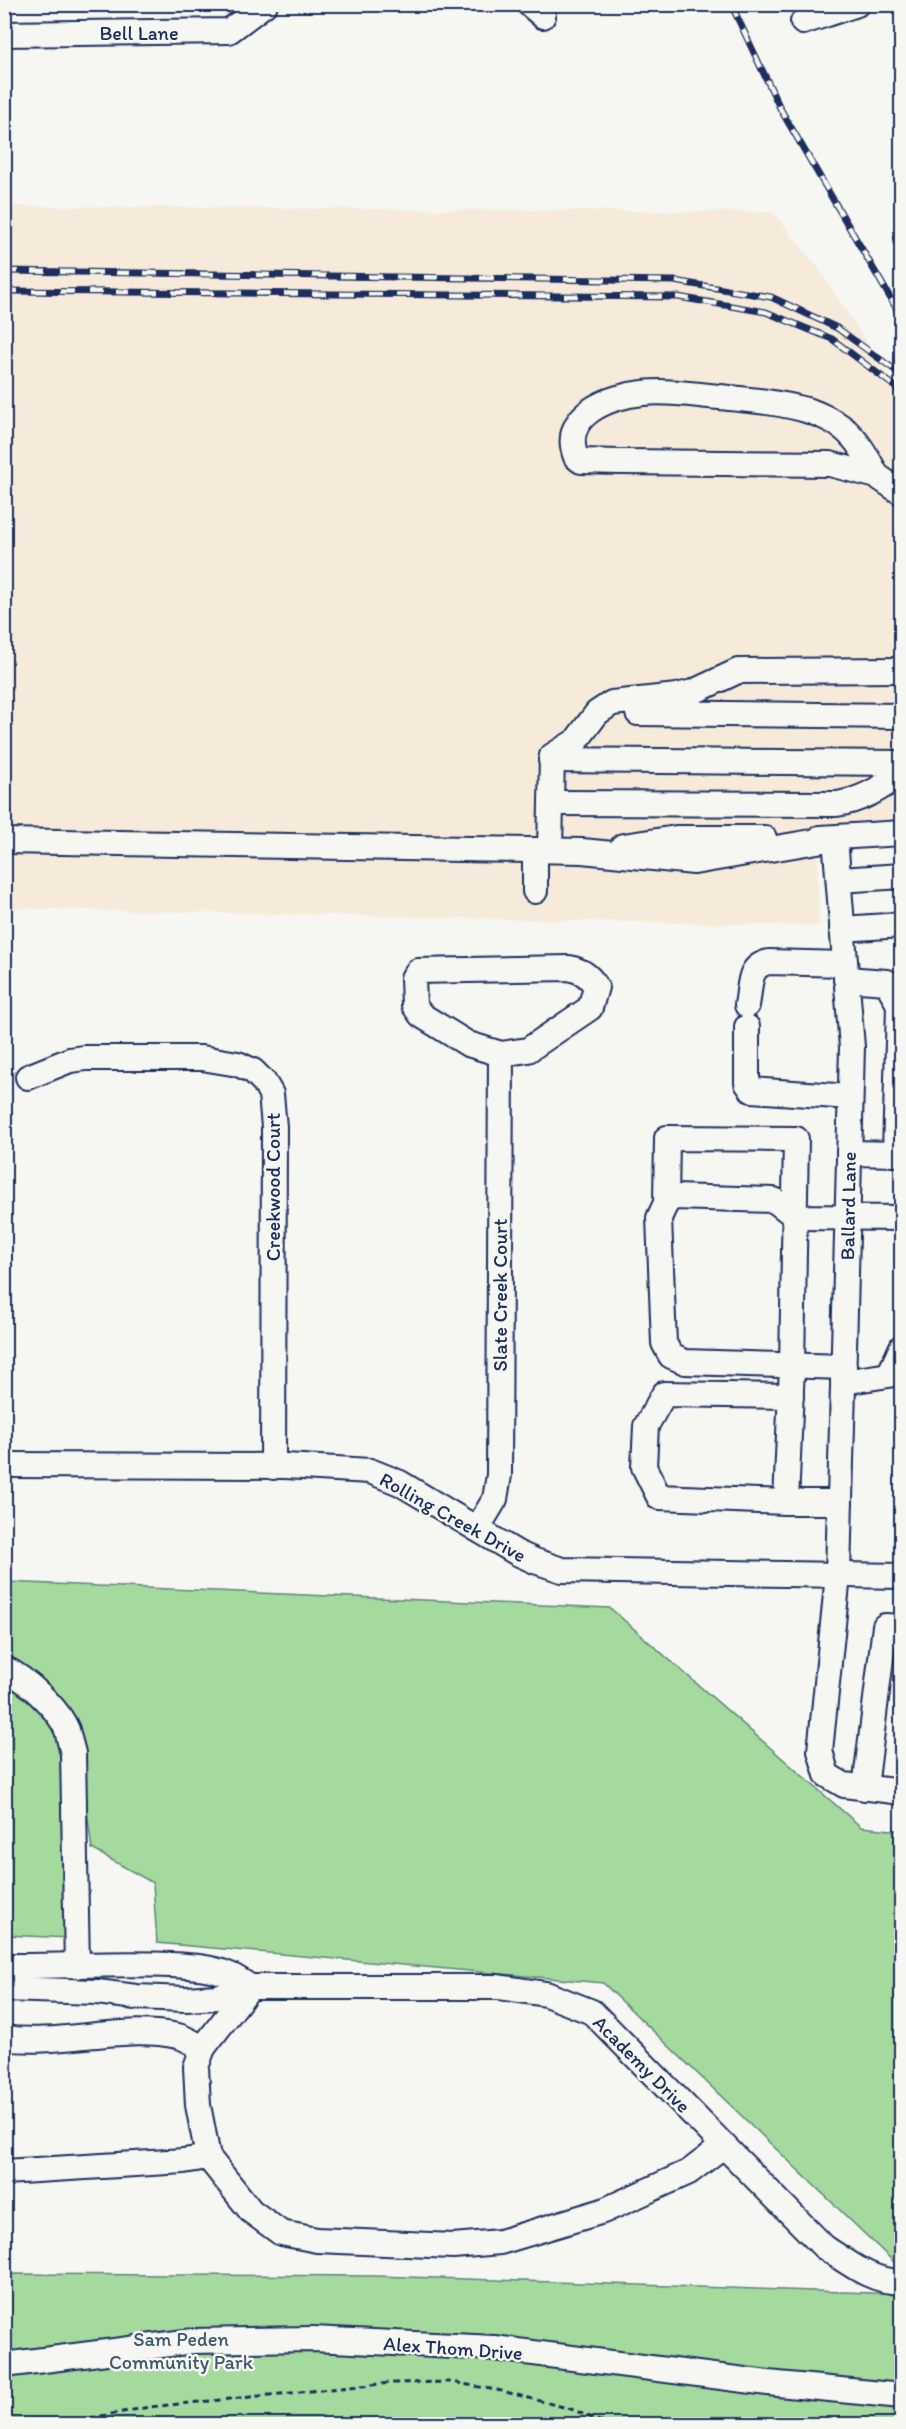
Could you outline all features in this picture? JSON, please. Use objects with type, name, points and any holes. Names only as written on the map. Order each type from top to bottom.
[{"type":"street","name":"Bell Lane","points":[[4,33],[230,31],[265,4]]},
{"type":"street","points":[[803,22],[856,4]]},
{"type":"street","points":[[877,476],[862,448],[843,428],[808,410],[775,403],[644,392],[610,399],[578,421],[572,439],[576,457],[581,460],[830,464],[877,476],[902,493]]},
{"type":"street","points":[[535,891],[551,803],[552,756],[576,741],[597,713],[612,703],[677,696],[693,692],[738,671],[902,670]]},
{"type":"street","points":[[597,713],[902,716]]},
{"type":"street","points":[[551,760],[902,763]]},
{"type":"street","points":[[551,803],[837,804],[875,792],[902,772]]},
{"type":"street","points":[[4,841],[582,851],[694,862],[835,838],[902,833]]},
{"type":"street","name":"Ballard Lane","points":[[835,838],[852,1047],[838,1575],[820,1751],[827,1775],[844,1785],[866,1788]]},
{"type":"street","points":[[839,880],[902,876]]},
{"type":"street","points":[[843,934],[902,925]]},
{"type":"street","points":[[843,934],[902,939]]},
{"type":"street","points":[[849,1154],[898,1154],[899,1005],[887,982],[846,972],[769,962],[758,964],[753,970],[747,1016],[747,1083],[752,1090],[850,1097]]},
{"type":"street","points":[[569,968],[582,971],[592,979],[596,987],[590,1008],[528,1050],[501,1054],[468,1044],[421,1015],[414,1005],[412,992],[413,978],[418,971],[569,968]]},
{"type":"street","name":"Slate Creek Court","points":[[477,1530],[495,1499],[499,1475],[501,1054]]},
{"type":"street","name":"Creekwood Court","points":[[28,1077],[70,1060],[85,1058],[202,1058],[238,1064],[253,1071],[264,1082],[271,1094],[274,1127],[273,1467]]},
{"type":"street","points":[[786,1502],[792,1366],[796,1140],[667,1138],[666,1203],[659,1218],[664,1343],[671,1356],[685,1362],[792,1366],[895,1382],[902,1324]]},
{"type":"street","points":[[666,1203],[674,1197],[774,1200],[796,1217],[902,1218]]},
{"type":"street","points":[[791,1396],[664,1394],[646,1426],[644,1467],[658,1497],[840,1502]]},
{"type":"street","name":"Rolling Creek Drive","points":[[4,1465],[342,1468],[380,1474],[400,1483],[534,1562],[562,1570],[902,1576]]},
{"type":"street","points":[[902,1627],[885,1626],[866,1788],[902,1792]]},
{"type":"street","points":[[4,1668],[48,1703],[66,1728],[73,1753],[87,1965],[97,1992]]},
{"type":"street","name":"Academy Drive","points":[[4,1966],[132,1963],[186,1966],[206,1968],[230,1975],[250,1987]]},
{"type":"street","points":[[250,1987],[203,2048],[196,2067],[198,2105],[208,2157],[251,2211],[280,2233],[317,2240],[453,2246],[500,2242],[603,2211],[689,2172],[723,2146]]},
{"type":"street","name":"Academy Drive","points":[[4,1989],[97,1992],[136,1997],[186,1999],[218,1996],[250,1987],[498,1987],[546,1994],[592,2012],[824,2247],[867,2275],[889,2282],[902,2282]]},
{"type":"street","points":[[4,2038],[150,2032],[180,2037],[203,2048]]},
{"type":"street","points":[[4,2172],[184,2161],[208,2157]]},
{"type":"street","name":"Alex Thom Drive","points":[[4,2366],[193,2341],[313,2339],[494,2348],[768,2383],[902,2396]]},
{"type":"path","points":[[59,2424],[149,2407],[391,2383],[452,2382],[502,2391],[571,2409],[607,2424]]},
{"type":"path","points":[[4,2411],[10,2424]]},
{"type":"shaded area","points":[[5,206],[773,212],[818,268],[901,394],[901,818],[817,825],[819,926],[5,908]]},
{"type":"green space","points":[[5,1582],[610,1608],[861,1827],[901,1831],[901,2262],[894,2262],[603,1983],[157,1943],[153,1883],[92,1849],[75,1722],[41,1679],[5,1660]]},
{"type":"green space","points":[[5,1677],[27,1694],[63,1738],[70,1938],[5,1935]]},
{"type":"green space","name":"Sam Peden Community Park","points":[[5,2274],[377,2276],[901,2294],[901,2424],[5,2424]]},
{"type":"railway","points":[[731,4],[781,110],[902,318]]},
{"type":"railway","points":[[4,271],[674,281],[771,297],[837,328],[895,370],[902,379]]},
{"type":"railway","points":[[4,291],[678,297],[766,312],[832,339],[902,394]]}]
